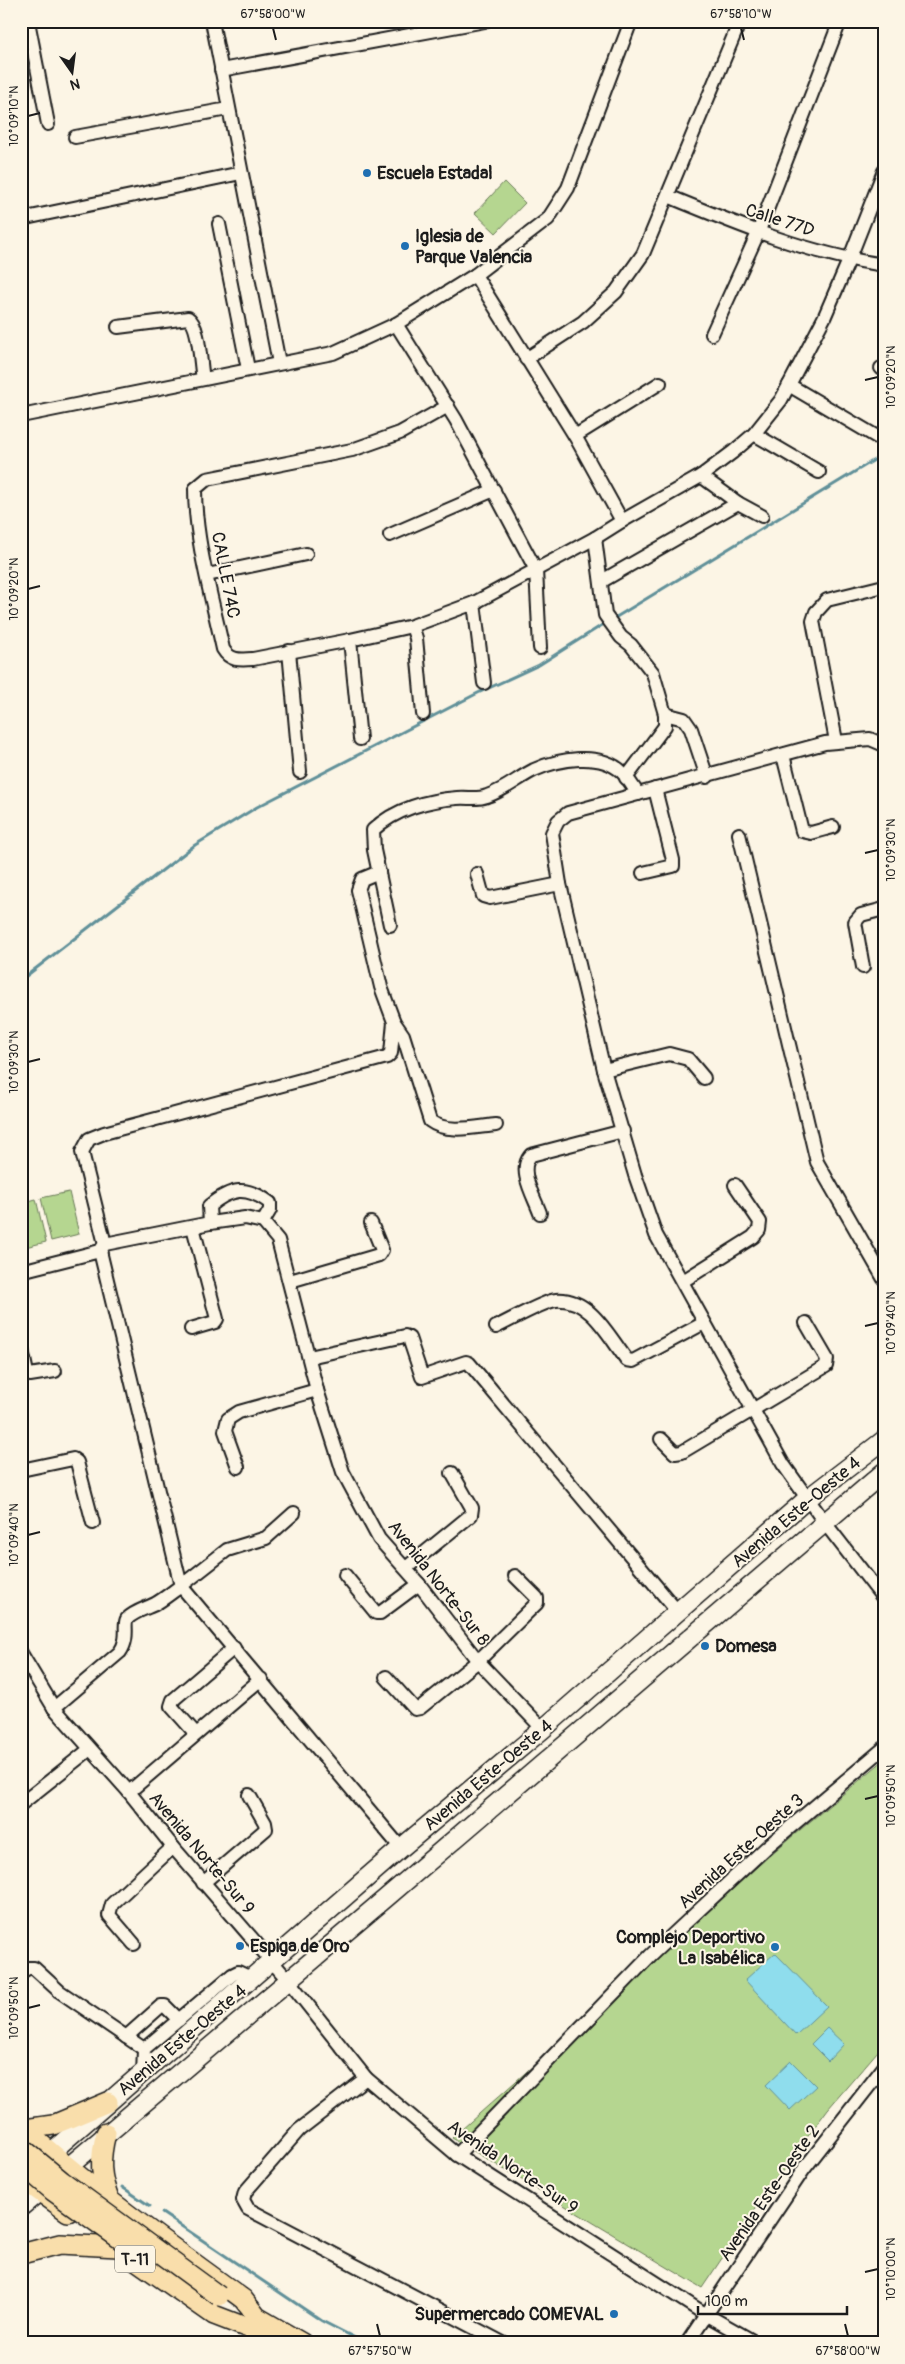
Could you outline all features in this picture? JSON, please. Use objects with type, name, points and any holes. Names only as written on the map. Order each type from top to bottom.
[{"type":"main road","name":"Avenida Este-Oeste 4","points":[[22,2175],[143,2074],[401,1848],[543,1729],[807,1499],[884,1440]]},
{"type":"main road","points":[[21,2207],[884,1472]]},
{"type":"main road","points":[[22,2134],[102,2107]]},
{"type":"main road","name":"T-11","points":[[22,2134],[50,2153],[110,2202],[243,2299],[255,2323],[276,2343]]},
{"type":"main road","name":"T-11","points":[[22,2134],[62,2181],[219,2302]]},
{"type":"main road","points":[[106,2134],[101,2163],[104,2187],[110,2202]]},
{"type":"main road","name":"T-11","points":[[22,2175],[38,2192],[214,2315],[255,2323]]},
{"type":"main road","name":"T-11","points":[[22,2175],[219,2302],[255,2323],[302,2343]]},
{"type":"main road","name":"T-11","points":[[21,2254],[60,2244],[118,2247]]},
{"type":"street","points":[[28,21],[48,124]]},
{"type":"street","points":[[212,21],[279,363]]},
{"type":"street","points":[[221,70],[485,21]]},
{"type":"street","points":[[21,416],[334,353],[396,324],[475,275],[548,219],[568,188],[631,21]]},
{"type":"street","points":[[526,359],[583,322],[616,292],[643,254],[740,21]]},
{"type":"street","points":[[712,334],[758,233],[840,21]]},
{"type":"street","points":[[75,138],[228,110]]},
{"type":"street","points":[[300,772],[289,651],[412,626],[474,603],[595,538],[701,476],[754,434],[781,400],[824,318],[884,171]]},
{"type":"street","points":[[21,219],[241,173]]},
{"type":"street","name":"Calle 77D","points":[[668,196],[758,233],[849,260],[884,265]]},
{"type":"street","points":[[219,224],[248,370]]},
{"type":"street","points":[[475,275],[575,436],[622,521]]},
{"type":"street","points":[[118,327],[188,318],[192,321],[197,332],[203,379]]},
{"type":"street","points":[[396,324],[448,406],[536,570],[540,648]]},
{"type":"street","points":[[575,436],[660,383]]},
{"type":"street","points":[[789,385],[877,437]]},
{"type":"street","name":"CALLE 74C","points":[[289,651],[253,659],[237,660],[227,656],[223,649],[207,575],[195,506],[195,489],[207,479],[352,450],[400,433],[448,406]]},
{"type":"street","points":[[754,434],[819,472]]},
{"type":"street","points":[[701,476],[738,503],[762,516]]},
{"type":"street","points":[[390,535],[494,490]]},
{"type":"street","points":[[602,581],[738,503]]},
{"type":"street","points":[[595,538],[606,615],[621,637],[631,645],[653,673],[665,714],[665,726],[626,778]]},
{"type":"street","points":[[207,575],[306,554]]},
{"type":"street","points":[[836,741],[813,621],[816,612],[827,600],[884,586]]},
{"type":"street","points":[[474,603],[484,684]]},
{"type":"street","points":[[412,626],[416,638],[423,714]]},
{"type":"street","points":[[350,640],[360,739]]},
{"type":"street","points":[[665,714],[684,719],[691,729],[707,776]]},
{"type":"street","points":[[884,745],[870,739],[836,741],[655,789],[568,813],[558,821],[552,834],[560,884],[604,1070],[635,1175],[656,1235],[783,1464],[824,1523],[884,1599]]},
{"type":"street","points":[[783,755],[802,831],[811,833],[833,827]]},
{"type":"street","points":[[390,925],[374,850],[373,830],[383,820],[416,806],[447,799],[475,800],[488,796],[517,782],[533,771],[569,759],[588,758],[621,771],[638,794]]},
{"type":"street","points":[[643,873],[673,866],[674,860],[655,789]]},
{"type":"street","points":[[739,834],[817,1162],[884,1278]]},
{"type":"street","points":[[379,872],[362,879],[359,884],[359,897],[381,987],[394,1022],[402,1035],[430,1121],[438,1126],[450,1128],[496,1125]]},
{"type":"street","points":[[477,874],[484,896],[490,898],[560,884]]},
{"type":"street","points":[[863,967],[855,922],[861,915],[884,909]]},
{"type":"street","points":[[394,1022],[391,1054],[387,1057],[104,1133],[89,1139],[82,1152],[102,1248],[181,1586],[401,1848]]},
{"type":"street","points":[[604,1070],[669,1054],[688,1059],[704,1078]]},
{"type":"street","points":[[540,1213],[524,1170],[525,1161],[531,1155],[623,1131]]},
{"type":"street","points":[[683,1281],[753,1237],[759,1230],[760,1222],[735,1185]]},
{"type":"street","points":[[21,1271],[102,1248],[210,1223],[244,1218],[263,1222],[270,1210],[270,1203],[255,1192],[241,1191],[221,1196],[208,1206],[210,1223]]},
{"type":"street","name":"Avenida Norte-Sur 8","points":[[263,1222],[278,1240],[317,1390],[343,1472],[379,1539],[419,1584],[478,1661],[543,1729]]},
{"type":"street","points":[[290,1281],[379,1255],[382,1250],[371,1223]]},
{"type":"street","points":[[191,1329],[217,1320],[193,1227]]},
{"type":"street","points":[[496,1327],[555,1300],[575,1302],[591,1312],[627,1360],[633,1360],[704,1323]]},
{"type":"street","points":[[661,1439],[674,1453],[682,1452],[826,1366],[826,1359],[806,1323]]},
{"type":"street","points":[[308,1357],[405,1336],[409,1338],[422,1378],[466,1362],[469,1363],[677,1611]]},
{"type":"street","points":[[21,1345],[27,1373],[30,1375],[55,1370]]},
{"type":"street","points":[[238,1467],[225,1431],[228,1419],[239,1412],[317,1390]]},
{"type":"street","points":[[21,1470],[73,1459],[77,1462],[93,1523]]},
{"type":"street","points":[[406,1568],[471,1515],[472,1508],[452,1473]]},
{"type":"street","points":[[54,1708],[120,1652],[125,1644],[127,1633],[125,1623],[128,1617],[165,1598],[227,1550],[266,1538],[294,1514]]},
{"type":"street","points":[[345,1575],[376,1613],[380,1613],[419,1584]]},
{"type":"street","points":[[386,1677],[415,1709],[420,1708],[478,1661],[537,1603],[537,1598],[515,1576]]},
{"type":"street","points":[[196,1734],[170,1706],[173,1700],[234,1648]]},
{"type":"street","name":"Avenida Norte-Sur 9","points":[[21,1653],[54,1708],[129,1792],[203,1883],[288,1980],[366,2078],[457,2155],[706,2314],[756,2343]]},
{"type":"street","points":[[129,1792],[260,1679]]},
{"type":"street","name":"Avenida Este-Oeste 3","points":[[457,2155],[651,1955],[768,1846],[884,1748]]},
{"type":"street","points":[[21,1804],[90,1749]]},
{"type":"street","points":[[203,1883],[266,1829],[265,1823],[249,1795]]},
{"type":"street","points":[[134,1944],[109,1915],[112,1904],[173,1847]]},
{"type":"street","points":[[21,1972],[28,1968],[34,1968],[59,1991],[78,2002],[144,2049]]},
{"type":"street","points":[[143,2074],[144,2049],[232,1975],[238,1972],[253,1979]]},
{"type":"street","points":[[126,2037],[162,2006],[165,2006],[179,2020]]},
{"type":"street","name":"Avenida Este-Oeste 2","points":[[686,2343],[804,2169],[884,2067]]},
{"type":"street","points":[[366,2078],[299,2130],[245,2192],[243,2200],[248,2209],[503,2343]]},
{"type":"green space","points":[[504,182],[525,203],[496,233],[475,213]]},
{"type":"green space","points":[[69,1192],[79,1234],[51,1241],[41,1198]]},
{"type":"green space","points":[[36,1199],[46,1242],[21,1248],[21,1203]]},
{"type":"green space","name":"Complejo Deportivo La Isabélica","points":[[884,1760],[884,2044],[828,2109],[766,2193],[702,2288],[452,2138],[777,1849]]},
{"type":"water","points":[[775,1953],[827,2006],[796,2035],[745,1980]]},
{"type":"water","points":[[827,2028],[844,2044],[828,2061],[811,2044]]},
{"type":"water","points":[[791,2061],[816,2086],[790,2110],[766,2085]]},
{"type":"waterway","points":[[613,619],[884,454]]},
{"type":"waterway","points":[[21,980],[195,845],[257,807],[478,693],[539,665],[607,622]]},
{"type":"waterway","points":[[122,2187],[150,2206]]},
{"type":"waterway","points":[[162,2213],[322,2321],[365,2343]]},
{"type":"place","name":"Escuela Estadal","points":[[367,173]]},
{"type":"place","name":"Iglesia de Parque Valencia","points":[[405,246]]},
{"type":"place","name":"Domesa","points":[[705,1646]]},
{"type":"place","name":"Espiga de Oro","points":[[240,1946]]},
{"type":"place","name":"Complejo Deportivo La Isabélica","points":[[775,1947]]},
{"type":"place","name":"Supermercado COMEVAL","points":[[614,2314]]}]
